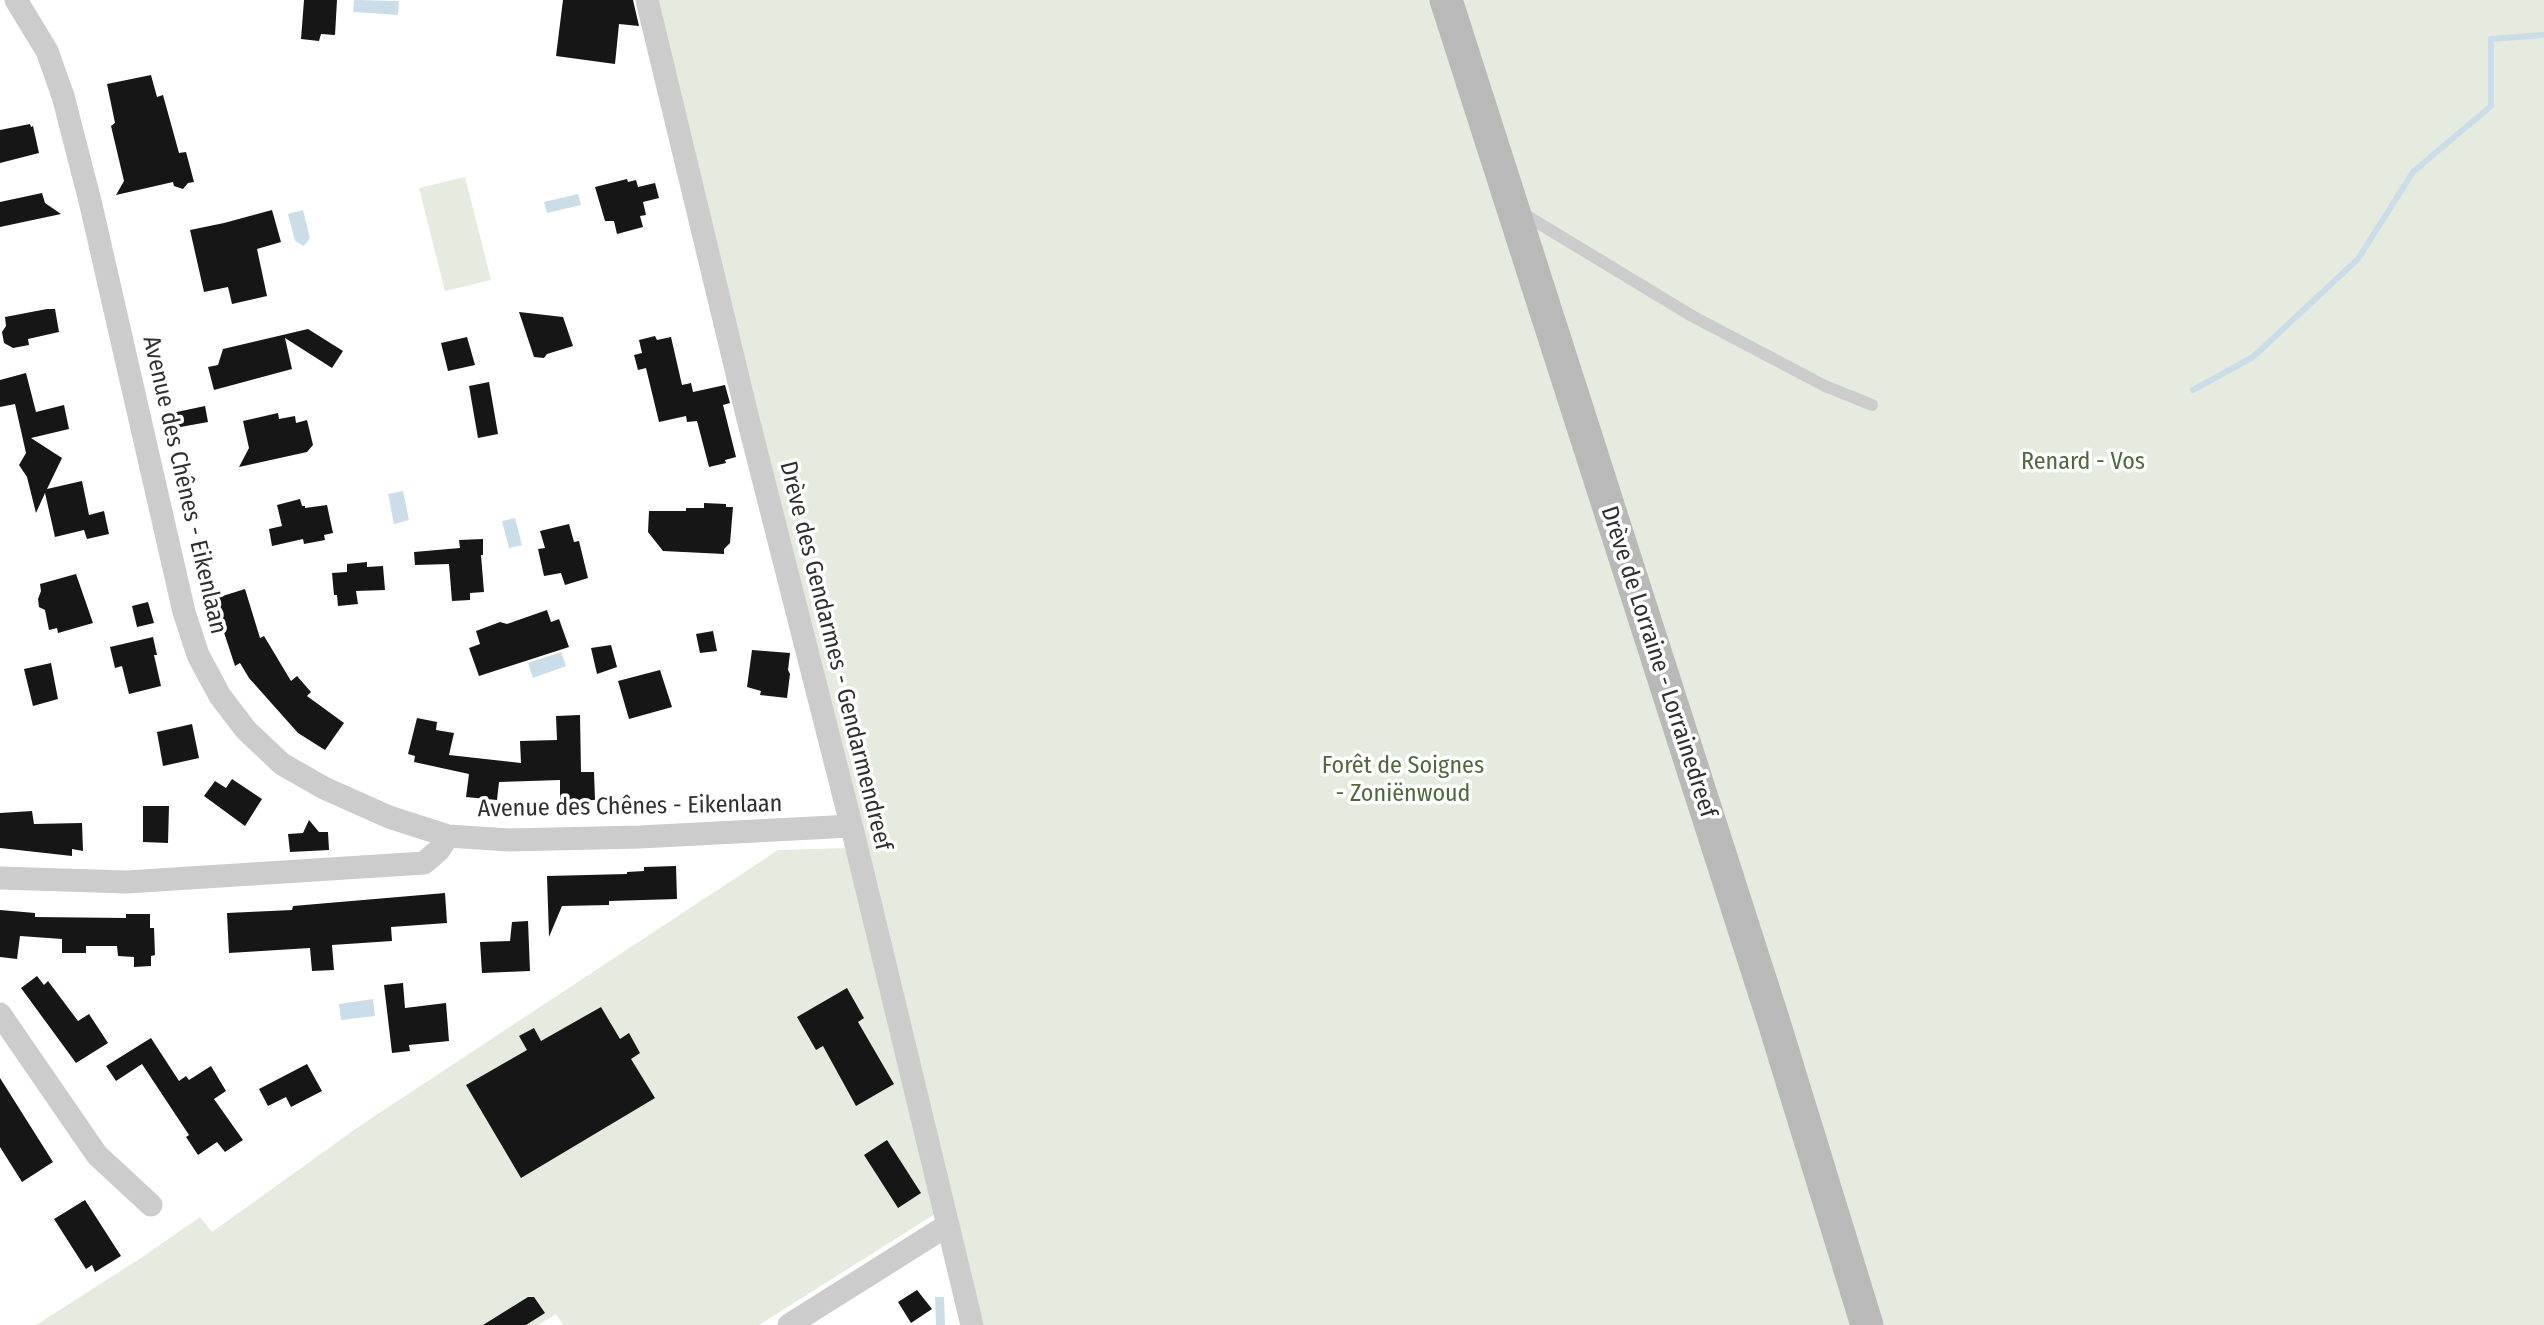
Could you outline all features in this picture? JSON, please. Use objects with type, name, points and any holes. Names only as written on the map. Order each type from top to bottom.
[{"type":"main road","name":"Drève de Lorraine - Lorrainedreef","points":[[1446,0],[1772,1016],[1867,1325]]},
{"type":"street","name":"Avenue des Chênes - Eikenlaan","points":[[16,0],[47,51],[63,96],[90,201],[184,612],[198,655],[220,696],[237,719],[282,764],[324,788],[389,817],[448,836],[522,840],[852,831]]},
{"type":"street","name":"Drève des Gendarmes - Gendarmendreef","points":[[647,0],[972,1325]]},
{"type":"street","points":[[0,878],[127,882],[425,863],[439,850],[448,836]]},
{"type":"street","points":[[0,1014],[97,1155],[151,1205]]},
{"type":"street","points":[[789,1325],[948,1225]]},
{"type":"lane","points":[[1513,207],[1692,316],[1825,386],[1872,405]]},
{"type":"green space","name":"Forêt de Soignes - Zoniënwoud","points":[[651,0],[2544,0],[2544,1325],[977,1325]]},
{"type":"green space","points":[[465,177],[491,280],[445,291],[419,188]]},
{"type":"green space","points":[[849,848],[938,1212],[759,1325],[563,1325],[556,1314],[538,1325],[36,1325],[200,1217],[212,1232],[361,1125],[778,850]]},
{"type":"water","points":[[354,0],[399,1],[398,15],[353,12]]},
{"type":"water","points":[[578,194],[581,205],[547,213],[544,202]]},
{"type":"water","points":[[303,210],[310,238],[304,246],[295,241],[288,214]]},
{"type":"water","points":[[403,491],[409,520],[394,524],[388,494]]},
{"type":"water","points":[[515,518],[522,545],[509,548],[502,521]]},
{"type":"water","points":[[561,652],[566,666],[533,678],[528,663]]},
{"type":"water","points":[[373,999],[375,1016],[341,1020],[339,1004]]},
{"type":"water","points":[[935,1297],[944,1297],[945,1325],[936,1325]]},
{"type":"building","points":[[304,0],[337,0],[335,35],[321,34],[319,41],[301,39]]},
{"type":"building","points":[[563,0],[633,0],[639,26],[619,24],[615,64],[556,56]]},
{"type":"building","points":[[151,75],[157,97],[163,95],[179,153],[186,152],[194,182],[188,183],[183,189],[174,186],[173,182],[116,195],[124,181],[111,126],[115,123],[107,84]]},
{"type":"building","points":[[30,124],[33,126],[39,153],[0,163],[0,130]]},
{"type":"building","points":[[627,179],[628,182],[636,180],[638,187],[655,183],[659,198],[643,202],[646,215],[640,216],[643,227],[617,234],[614,221],[605,221],[595,187]]},
{"type":"building","points":[[42,193],[45,203],[61,214],[0,227],[0,202]]},
{"type":"building","points":[[272,210],[281,242],[257,249],[267,296],[232,304],[228,287],[204,292],[190,230]]},
{"type":"building","points":[[55,309],[59,332],[28,339],[29,345],[13,348],[4,343],[2,332],[6,326],[5,317]]},
{"type":"building","points":[[519,312],[563,317],[573,346],[547,354],[544,358],[534,357]]},
{"type":"building","points":[[308,329],[343,351],[332,368],[285,338],[292,369],[214,390],[208,367],[218,365],[223,349]]},
{"type":"building","points":[[655,336],[657,340],[671,337],[682,385],[691,383],[693,392],[725,385],[730,403],[723,405],[736,457],[725,460],[726,463],[709,467],[697,421],[687,422],[686,416],[659,422],[646,368],[638,370],[634,355],[642,353],[639,340]]},
{"type":"building","points":[[467,337],[475,365],[448,371],[441,343]]},
{"type":"building","points":[[26,373],[36,412],[64,405],[69,429],[31,438],[62,458],[47,489],[82,481],[89,515],[104,511],[109,534],[87,539],[84,530],[55,537],[45,493],[36,513],[27,477],[19,465],[26,453],[15,404],[0,407],[0,380]]},
{"type":"building","points":[[489,382],[498,434],[478,438],[469,386]]},
{"type":"building","points":[[205,406],[208,422],[175,428],[172,413]]},
{"type":"building","points":[[278,413],[279,419],[295,416],[296,423],[307,420],[313,445],[307,452],[239,467],[249,448],[243,421]]},
{"type":"building","points":[[300,499],[305,508],[327,505],[333,533],[324,535],[325,540],[304,544],[303,539],[272,546],[269,529],[282,526],[277,505]]},
{"type":"building","points":[[704,503],[733,507],[730,543],[724,549],[724,554],[663,551],[648,532],[649,511],[686,511],[686,508],[704,508]]},
{"type":"building","points":[[569,524],[574,542],[579,541],[588,578],[565,585],[561,573],[544,576],[538,549],[545,548],[540,531]]},
{"type":"building","points":[[483,539],[481,555],[484,592],[470,593],[470,600],[452,601],[449,564],[415,565],[414,552],[460,548],[459,540]]},
{"type":"building","points":[[367,562],[367,567],[383,566],[385,590],[356,591],[358,604],[338,606],[332,573],[347,572],[347,564]]},
{"type":"building","points":[[76,574],[93,623],[58,633],[57,628],[49,630],[45,610],[39,607],[40,584]]},
{"type":"building","points":[[245,589],[260,638],[264,636],[291,681],[297,676],[311,692],[307,696],[344,723],[325,750],[298,733],[249,678],[240,663],[235,666],[213,599]]},
{"type":"building","points":[[148,602],[154,623],[137,627],[132,606]]},
{"type":"building","points":[[547,610],[551,622],[559,619],[569,647],[479,676],[469,648],[480,644],[476,631]]},
{"type":"building","points":[[713,631],[717,651],[700,653],[696,634]]},
{"type":"building","points":[[153,637],[161,686],[129,694],[122,666],[115,668],[110,647]]},
{"type":"building","points":[[611,645],[617,667],[597,674],[591,648]]},
{"type":"building","points":[[752,650],[790,653],[787,698],[760,695],[761,691],[747,687]]},
{"type":"building","points":[[51,663],[58,699],[33,706],[24,669]]},
{"type":"building","points":[[660,670],[672,707],[629,719],[618,681]]},
{"type":"building","points":[[580,715],[581,772],[594,772],[595,800],[560,801],[560,780],[499,782],[497,800],[466,797],[469,774],[414,762],[415,756],[408,754],[417,718],[437,722],[436,730],[454,733],[449,755],[521,763],[520,741],[557,740],[556,716]]},
{"type":"building","points":[[192,724],[199,758],[163,766],[157,732]]},
{"type":"building","points":[[232,779],[262,799],[245,826],[204,796],[215,781],[226,788]]},
{"type":"building","points":[[143,806],[169,806],[168,843],[143,842]]},
{"type":"building","points":[[32,811],[34,824],[82,823],[83,851],[72,849],[72,856],[0,848],[0,813]]},
{"type":"building","points":[[309,820],[319,832],[328,832],[329,850],[290,852],[288,834],[303,833]]},
{"type":"building","points":[[676,866],[677,899],[609,901],[609,905],[562,906],[549,937],[547,876],[627,874],[644,871],[644,867]]},
{"type":"building","points":[[445,893],[447,923],[391,927],[392,941],[332,945],[334,970],[312,971],[310,948],[229,953],[227,913],[292,910],[293,906]]},
{"type":"building","points":[[0,910],[35,913],[35,917],[126,918],[126,914],[150,914],[150,928],[154,928],[155,955],[151,956],[151,966],[134,967],[134,957],[118,956],[117,946],[86,946],[86,953],[62,953],[62,939],[20,936],[17,959],[0,957]]},
{"type":"building","points":[[528,921],[530,971],[482,973],[480,942],[510,941],[512,922]]},
{"type":"building","points":[[37,976],[44,985],[48,981],[78,1021],[89,1014],[108,1043],[76,1063],[21,988]]},
{"type":"building","points":[[403,983],[405,1008],[446,1003],[449,1041],[409,1045],[410,1051],[392,1053],[384,985]]},
{"type":"building","points":[[847,988],[864,1018],[858,1022],[894,1084],[856,1106],[823,1046],[816,1050],[797,1017]]},
{"type":"building","points":[[601,1007],[620,1039],[629,1033],[640,1053],[631,1059],[655,1098],[521,1178],[466,1085],[527,1050],[519,1036],[534,1028],[541,1041]]},
{"type":"building","points":[[151,1038],[179,1081],[186,1076],[189,1080],[211,1066],[226,1091],[214,1099],[243,1140],[225,1152],[217,1142],[198,1155],[186,1137],[189,1135],[142,1064],[116,1081],[106,1066]]},
{"type":"building","points":[[307,1064],[322,1091],[291,1107],[286,1097],[268,1106],[259,1089]]},
{"type":"building","points":[[0,1078],[53,1162],[22,1182],[0,1147]]},
{"type":"building","points":[[887,1140],[921,1193],[898,1208],[864,1155]]},
{"type":"building","points":[[85,1200],[121,1256],[95,1272],[92,1265],[86,1269],[54,1219]]},
{"type":"building","points":[[917,1290],[932,1309],[911,1323],[898,1302]]},
{"type":"building","points":[[528,1297],[534,1297],[545,1313],[526,1325],[483,1325]]},
{"type":"waterway","points":[[2193,390],[2253,357],[2358,259],[2413,172],[2491,106],[2491,39],[2544,35]]},
{"type":"park label","name":"Renard - Vos","points":[[2083,462]]}]
